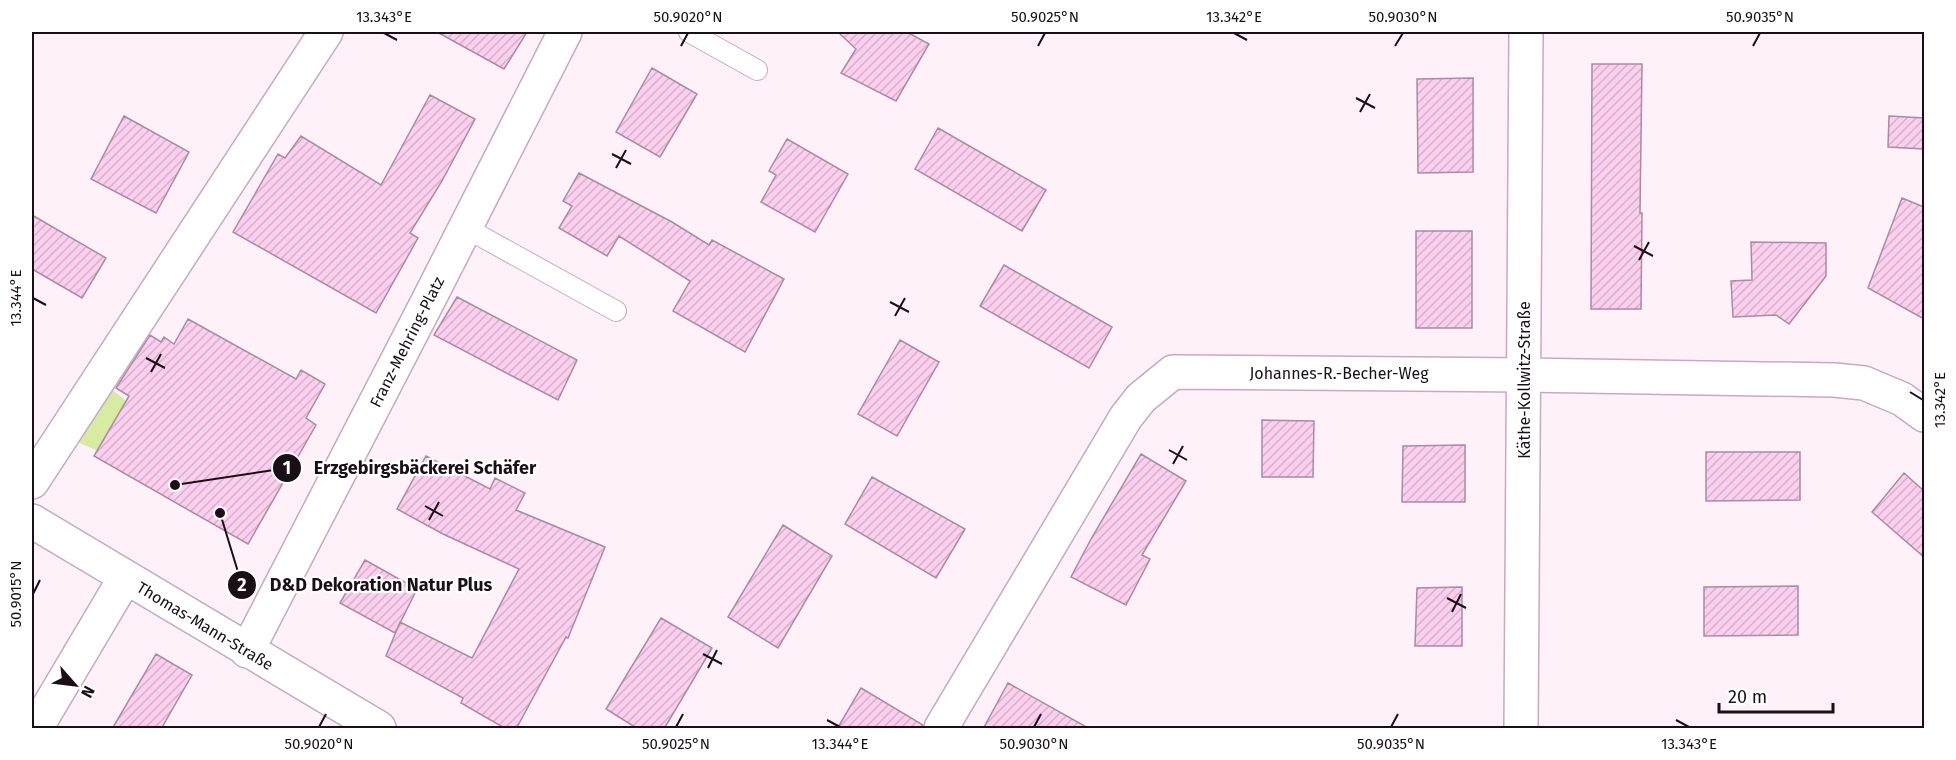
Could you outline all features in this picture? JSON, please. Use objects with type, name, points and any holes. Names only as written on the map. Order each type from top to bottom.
[{"type":"street","points":[[32,482],[326,32]]},
{"type":"street","name":"Franz-Mehring-Platz","points":[[247,651],[565,32]]},
{"type":"street","name":"Käthe-Kollwitz-Straße","points":[[1521,729],[1526,32]]},
{"type":"street","name":"Johannes-R.-Becher-Weg","points":[[940,729],[1126,417],[1141,398],[1173,372],[1822,380],[1864,383],[1902,399],[1924,415]]},
{"type":"street","name":"Thomas-Mann-Straße","points":[[32,521],[380,729]]},
{"type":"street","points":[[36,729],[125,578]]},
{"type":"lane","points":[[689,32],[757,70]]},
{"type":"lane","points":[[466,228],[616,311]]},
{"type":"green space","points":[[111,389],[129,403],[100,452],[75,441]]},
{"type":"building","points":[[437,32],[527,32],[504,69]]},
{"type":"building","points":[[838,32],[907,32],[929,44],[896,101],[841,73],[856,49]]},
{"type":"building","points":[[1592,64],[1642,64],[1641,309],[1591,309]]},
{"type":"building","points":[[652,68],[697,94],[660,157],[616,132]]},
{"type":"building","points":[[1473,78],[1473,172],[1418,173],[1417,79]]},
{"type":"building","points":[[430,95],[475,119],[442,181],[410,233],[418,238],[376,313],[233,232],[278,154],[285,158],[301,136],[381,185]]},
{"type":"building","points":[[124,116],[189,152],[156,213],[91,179]]},
{"type":"building","points":[[1889,116],[1924,118],[1924,149],[1888,147]]},
{"type":"building","points":[[938,128],[1046,190],[1022,231],[915,169]]},
{"type":"building","points":[[787,139],[848,174],[815,232],[761,202],[776,175],[769,171]]},
{"type":"building","points":[[579,173],[672,222],[709,245],[712,240],[784,279],[745,352],[673,311],[690,281],[619,236],[607,256],[559,228],[572,206],[563,201]]},
{"type":"building","points":[[1902,198],[1924,207],[1924,319],[1868,288]]},
{"type":"building","points":[[32,215],[106,258],[82,298],[32,269]]},
{"type":"building","points":[[1416,231],[1472,231],[1472,328],[1416,328]]},
{"type":"building","points":[[1751,242],[1826,243],[1826,276],[1789,324],[1776,315],[1733,317],[1731,281],[1752,280]]},
{"type":"building","points":[[1004,265],[1112,327],[1089,368],[980,306]]},
{"type":"building","points":[[457,297],[577,360],[558,400],[434,335]]},
{"type":"building","points":[[188,319],[296,379],[301,370],[325,384],[306,418],[316,425],[248,544],[94,456],[129,396],[116,388],[150,335],[161,342],[164,337],[174,344]]},
{"type":"building","points":[[900,340],[939,362],[897,436],[858,414]]},
{"type":"building","points":[[1262,420],[1314,421],[1313,477],[1262,477]]},
{"type":"building","points":[[1465,445],[1465,502],[1402,502],[1403,446]]},
{"type":"building","points":[[1706,452],[1800,452],[1800,500],[1706,501]]},
{"type":"building","points":[[1141,454],[1186,481],[1142,555],[1150,559],[1126,605],[1071,577]]},
{"type":"building","points":[[426,456],[490,489],[495,478],[525,493],[516,510],[605,547],[568,638],[566,637],[516,729],[506,729],[461,703],[463,698],[386,656],[400,622],[472,658],[519,569],[443,534],[397,509]]},
{"type":"building","points":[[1904,473],[1924,491],[1924,557],[1872,512]]},
{"type":"building","points":[[872,477],[965,529],[936,578],[845,524]]},
{"type":"building","points":[[783,525],[832,556],[778,648],[728,617]]},
{"type":"building","points":[[365,560],[417,589],[395,633],[340,603]]},
{"type":"building","points":[[1798,586],[1798,635],[1704,636],[1704,587]]},
{"type":"building","points":[[1462,587],[1462,646],[1415,646],[1417,588]]},
{"type":"building","points":[[661,618],[712,648],[664,729],[638,729],[606,709]]},
{"type":"building","points":[[156,654],[192,675],[161,729],[112,729]]},
{"type":"building","points":[[1008,683],[1090,729],[983,729]]},
{"type":"building","points":[[861,688],[923,725],[922,729],[837,729]]},
{"type":"place","name":"Erzgebirgsbäckerei Schäfer","points":[[175,485]]},
{"type":"place","name":"D&D Dekoration Natur Plus","points":[[220,513]]}]
